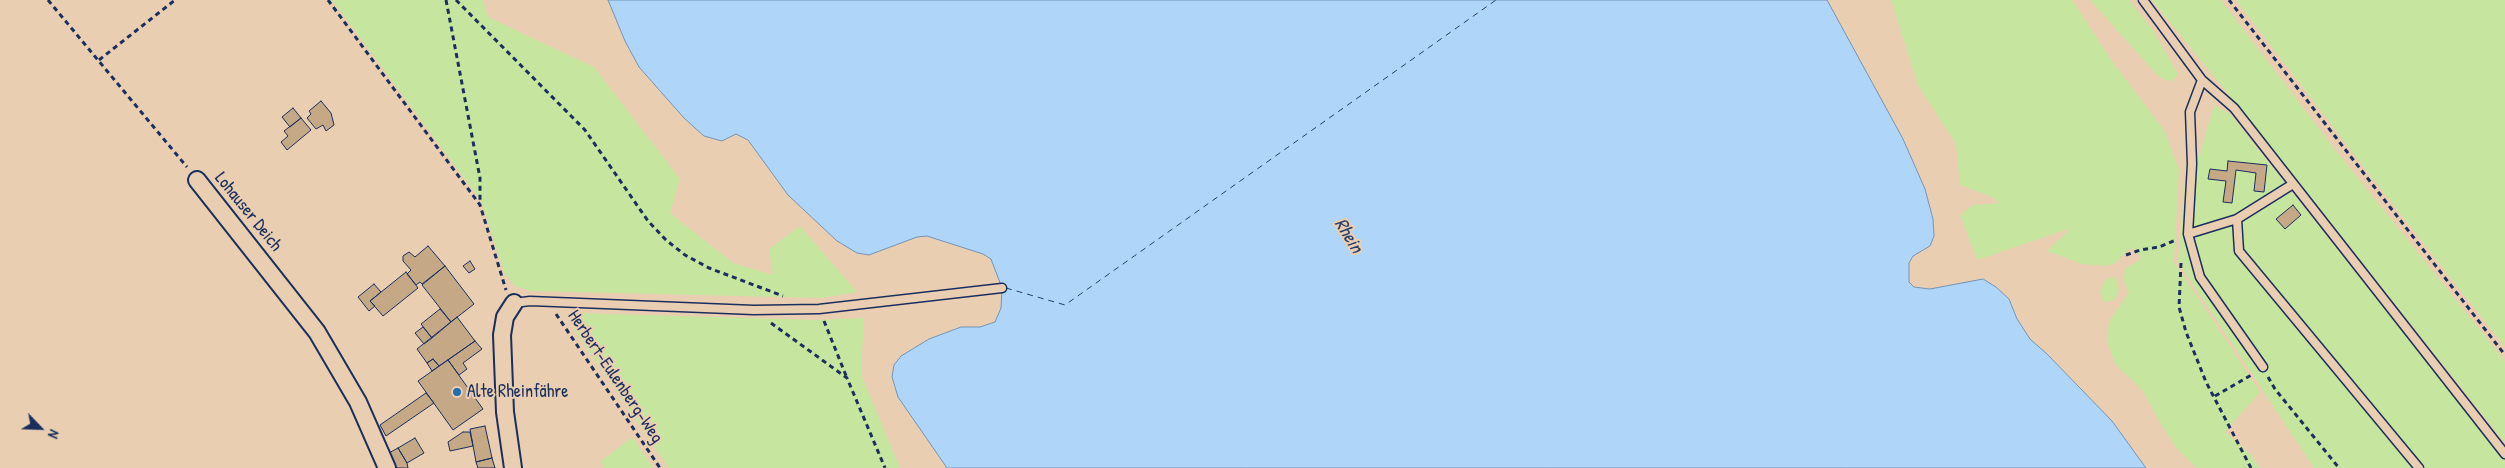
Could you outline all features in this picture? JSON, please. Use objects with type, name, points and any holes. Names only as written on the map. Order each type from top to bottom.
[{"type":"street","name":"Lohauser Deich","points":[[197,180],[317,332],[358,402],[387,468]]},
{"type":"street","points":[[513,468],[506,412],[502,335],[505,316],[514,304]]},
{"type":"lane","points":[[2143,0],[2202,80],[2234,108],[2505,454]]},
{"type":"lane","points":[[2202,80],[2190,112],[2192,164],[2188,237],[2200,276],[2263,367]]},
{"type":"lane","points":[[2188,237],[2237,219],[2294,184]]},
{"type":"lane","points":[[2237,219],[2239,251],[2419,468]]},
{"type":"lane","points":[[514,304],[530,300],[754,310],[820,309],[1002,288]]},
{"type":"path","name":"Lohauser Deich","points":[[48,0],[197,180]]},
{"type":"path","points":[[99,60],[175,0]]},
{"type":"path","points":[[328,0],[480,205]]},
{"type":"path","points":[[446,0],[480,178],[480,205],[506,291],[514,304]]},
{"type":"path","points":[[456,0],[585,130],[648,221],[666,240],[685,255],[708,268],[792,299]]},
{"type":"path","points":[[2229,0],[2505,355]]},
{"type":"path","points":[[2126,255],[2140,250],[2160,247],[2188,237]]},
{"type":"path","points":[[2188,237],[2182,258],[2178,307],[2195,359],[2251,468]]},
{"type":"path","name":"Herbert-Eulenberg-Weg","points":[[547,301],[660,468]]},
{"type":"path","points":[[820,309],[885,468]]},
{"type":"path","points":[[754,310],[792,340],[847,378]]},
{"type":"path","points":[[2215,396],[2263,367],[2275,389],[2340,468]]},
{"type":"green space","points":[[332,0],[483,0],[488,17],[594,67],[680,179],[670,213],[733,263],[773,275],[769,249],[800,226],[857,292],[821,298],[531,291],[515,286],[505,274],[481,201]]},
{"type":"green space","points":[[1891,0],[2072,0],[2114,64],[2164,130],[2179,169],[2174,262],[2260,392],[2225,432],[2251,455],[2260,468],[2197,468],[2178,450],[2162,426],[2143,391],[2115,364],[2107,341],[2109,321],[2129,293],[2123,279],[2126,268],[2142,258],[2132,247],[2115,263],[2106,266],[2082,264],[2047,251],[2071,228],[1977,260],[1960,215],[1973,205],[2000,203],[1990,196],[1960,185],[1956,144],[1918,85]]},
{"type":"green space","points":[[2090,0],[2129,0],[2152,29],[2178,74],[2173,81],[2165,80],[2157,75]]},
{"type":"green space","points":[[2152,0],[2221,0],[2333,147],[2505,361],[2505,443],[2272,148]]},
{"type":"green space","points":[[2236,0],[2505,0],[2505,347],[2366,170]]},
{"type":"green space","points":[[2214,105],[2230,114],[2505,461],[2505,468],[2314,468],[2178,262],[2187,155],[2199,156]]},
{"type":"green space","points":[[2115,276],[2119,290],[2115,300],[2104,302],[2100,292],[2105,280]]},
{"type":"green space","points":[[579,313],[815,320],[864,318],[861,374],[900,468],[669,468],[573,329],[572,320]]},
{"type":"green space","points":[[633,437],[653,468],[604,468],[601,461]]},
{"type":"water","name":"Rhein","points":[[608,0],[1827,0],[1903,139],[1925,189],[1933,219],[1934,236],[1930,246],[1913,256],[1909,263],[1909,282],[1914,287],[1930,289],[1983,279],[1996,287],[2009,299],[2017,319],[2030,339],[2112,421],[2146,468],[947,468],[898,397],[892,377],[894,365],[901,356],[929,339],[961,327],[980,327],[995,322],[1001,308],[1002,288],[991,259],[983,254],[927,236],[917,237],[869,255],[857,253],[837,241],[788,195],[748,140],[736,134],[722,141],[704,136],[684,118],[639,67],[625,41]]},
{"type":"building","points":[[321,101],[331,113],[334,125],[326,131],[323,125],[316,129],[307,118],[311,114],[309,111]]},
{"type":"building","points":[[293,108],[301,118],[290,127],[282,117]]},
{"type":"building","points":[[301,118],[311,130],[287,150],[281,142],[288,136],[284,131]]},
{"type":"building","points":[[2228,161],[2267,165],[2264,192],[2254,191],[2256,173],[2236,170],[2232,203],[2223,202],[2226,181],[2208,179],[2210,169],[2227,171]]},
{"type":"building","points":[[2293,205],[2301,215],[2285,229],[2276,219]]},
{"type":"building","points":[[428,246],[445,266],[422,284],[420,282],[416,285],[407,274],[411,270],[403,261],[403,256],[409,252],[415,257]]},
{"type":"building","points":[[470,261],[475,269],[469,273],[463,266]]},
{"type":"building","points":[[445,266],[474,304],[451,322],[422,285]]},
{"type":"building","points":[[406,272],[418,288],[383,316],[370,301]]},
{"type":"building","points":[[374,284],[381,292],[370,301],[375,306],[369,311],[358,297]]},
{"type":"building","points":[[440,309],[451,322],[432,338],[421,324]]},
{"type":"building","points":[[457,317],[475,341],[439,366],[433,359],[427,363],[417,349]]},
{"type":"building","points":[[423,327],[432,338],[424,344],[415,333]]},
{"type":"building","points":[[475,341],[482,349],[463,363],[467,369],[459,375],[448,360]]},
{"type":"building","points":[[433,359],[439,366],[432,371],[427,363]]},
{"type":"building","points":[[448,360],[483,409],[453,430],[418,381]]},
{"type":"building","points":[[426,393],[434,403],[386,436],[380,425]]},
{"type":"building","points":[[485,426],[492,458],[476,462],[470,429]]},
{"type":"building","points":[[463,432],[470,432],[473,446],[450,451],[448,442]]},
{"type":"building","points":[[415,438],[424,453],[407,463],[398,448]]},
{"type":"building","points":[[398,448],[408,468],[393,468],[387,454]]},
{"type":"building","points":[[492,458],[495,468],[478,468],[476,462]]},
{"type":"ferry route","points":[[1006,288],[1065,305],[1496,0]]},
{"type":"place","name":"Alte Rheinfähre","points":[[457,392]]}]
